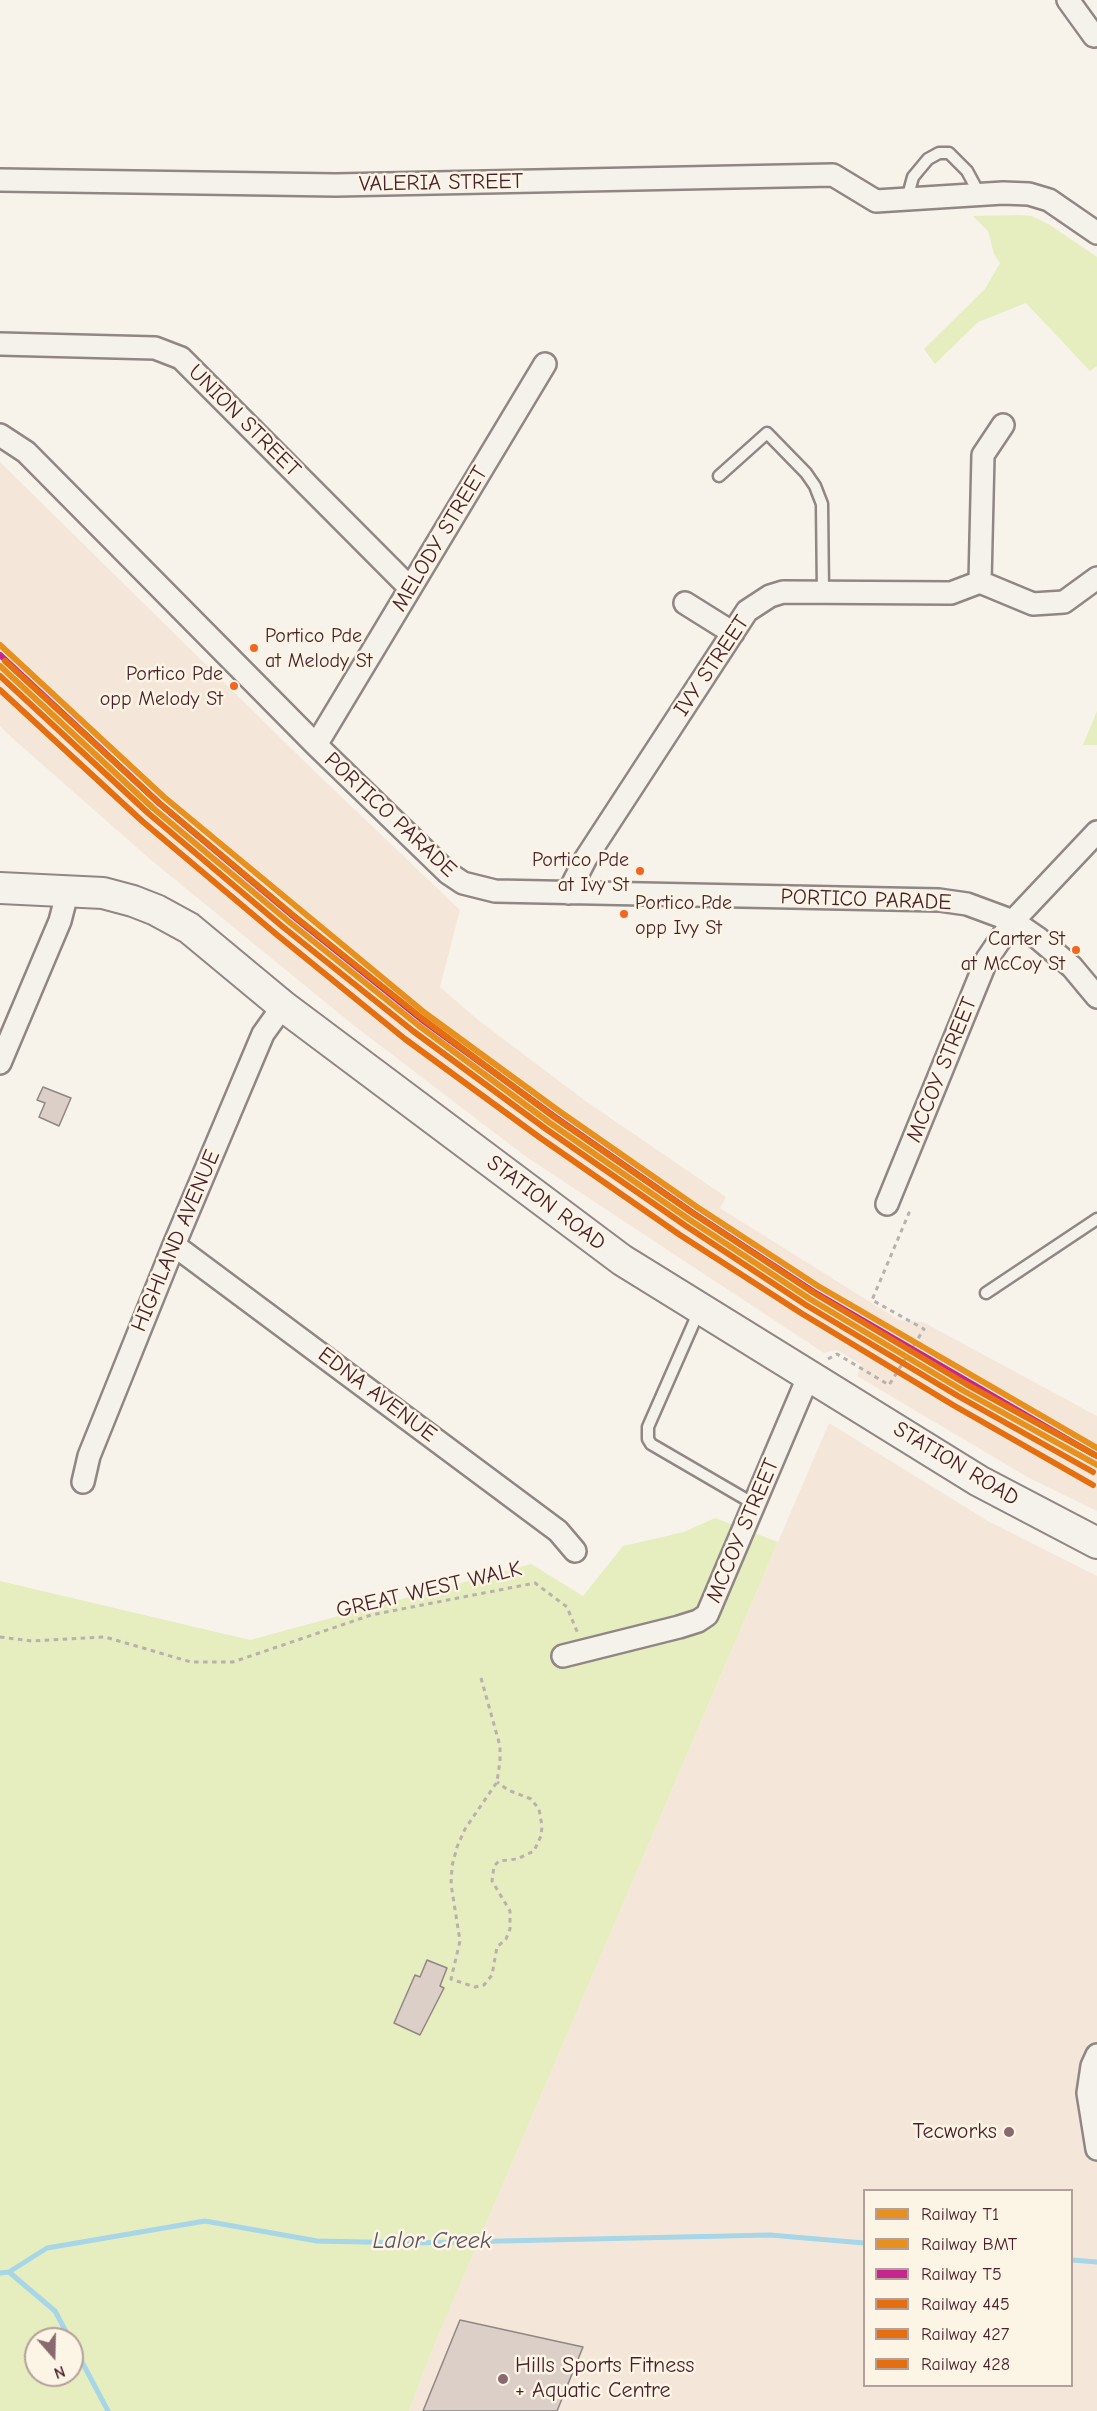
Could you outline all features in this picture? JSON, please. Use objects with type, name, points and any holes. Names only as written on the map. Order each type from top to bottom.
[{"type":"main road","name":"STATION ROAD","points":[[0,888],[103,893],[156,910],[189,928],[283,1006],[622,1260],[980,1481],[1097,1543]]},
{"type":"street","points":[[1068,0],[1094,36]]},
{"type":"street","name":"VALERIA STREET","points":[[0,180],[336,185],[833,176],[876,201],[908,199]]},
{"type":"street","points":[[908,199],[1029,194],[1049,200],[1097,233]]},
{"type":"street","name":"UNION STREET","points":[[0,344],[155,348],[181,358],[410,588]]},
{"type":"street","name":"MELODY STREET","points":[[316,745],[545,364]]},
{"type":"street","points":[[1003,425],[983,455],[980,582],[1033,604],[1064,602],[1097,578]]},
{"type":"street","name":"PORTICO PARADE","points":[[0,435],[26,452],[316,745],[448,873],[463,883],[495,891],[939,900],[967,904],[1013,921],[1056,952],[1097,997]]},
{"type":"street","name":"IVY STREET","points":[[568,893],[586,858],[747,611],[770,596],[783,592],[951,593],[980,582]]},
{"type":"street","points":[[685,603],[733,633]]},
{"type":"street","name":"MCCOY STREET","points":[[887,1204],[987,959],[1013,921],[1097,832]]},
{"type":"street","points":[[0,1063],[60,921],[68,890]]},
{"type":"street","name":"HIGHLAND AVENUE","points":[[83,1482],[89,1455],[174,1245],[263,1034],[283,1006]]},
{"type":"street","name":"EDNA AVENUE","points":[[174,1245],[558,1531],[575,1551]]},
{"type":"street","name":"MCCOY STREET","points":[[563,1656],[679,1628],[707,1615],[809,1375]]},
{"type":"street","points":[[1097,2055],[1092,2066],[1088,2093],[1097,2149]]},
{"type":"lane","points":[[908,199],[913,177],[928,159],[939,153],[949,153],[967,171],[980,195]]},
{"type":"lane","points":[[719,476],[767,433],[806,473],[815,486],[822,504],[823,592]]},
{"type":"lane","points":[[986,1293],[1097,1219]]},
{"type":"lane","points":[[700,1308],[648,1427],[648,1439],[651,1444],[754,1504]]},
{"type":"path","points":[[848,1359],[889,1385],[924,1329],[872,1300],[909,1213],[887,1204]]},
{"type":"path","name":"GREAT WEST WALK","points":[[0,1637],[32,1641],[105,1637],[191,1662],[233,1662],[371,1615],[535,1583],[567,1607],[584,1651]]},
{"type":"path","points":[[481,1678],[500,1746],[501,1761],[497,1782],[465,1829],[457,1847],[452,1866],[451,1884],[460,1941],[451,1979],[475,1987],[484,1985],[492,1975],[497,1947],[506,1939],[512,1920],[507,1904],[492,1881],[494,1866],[499,1862],[517,1859],[534,1851],[541,1836],[539,1809],[531,1799],[508,1790],[497,1782]]},
{"type":"shaded area","points":[[0,462],[306,763],[460,910],[440,987],[477,1019],[587,1102],[726,1197],[720,1208],[899,1320],[923,1322],[1097,1416],[1097,1511],[1029,1478],[857,1376],[862,1365],[837,1350],[824,1353],[525,1156],[352,1024],[151,860],[11,737],[0,726]]},
{"type":"shaded area","points":[[829,1423],[988,1521],[1097,1576],[1097,2411],[409,2411],[435,2343]]},
{"type":"green space","points":[[973,216],[1032,216],[1050,225],[1097,257],[1097,366],[1090,371],[1026,303],[978,322],[935,364],[924,349],[985,289],[1000,263],[994,254],[988,231]]},
{"type":"green space","points":[[1097,711],[1097,745],[1083,745]]},
{"type":"green space","points":[[715,1518],[778,1542],[435,2343],[409,2411],[0,2411],[0,1581],[250,1640],[531,1564],[583,1596],[623,1546],[684,1532]]},
{"type":"building","points":[[43,1087],[71,1098],[59,1126],[39,1117],[45,1103],[37,1100]]},
{"type":"building","points":[[427,1960],[447,1968],[440,1986],[444,1988],[420,2035],[394,2023],[415,1975],[420,1977]]},
{"type":"building","name":"Hills Sports Fitness + Aquatic Centre","points":[[460,2320],[583,2347],[557,2411],[423,2411]]},
{"type":"waterway","name":"Lalor Creek","points":[[9,2272],[47,2248],[205,2221],[317,2241],[412,2243],[770,2235],[863,2243]]},
{"type":"waterway","name":"Lalor Creek","points":[[1073,2260],[1097,2262]]},
{"type":"waterway","points":[[0,2273],[9,2272],[55,2311],[64,2327]]},
{"type":"waterway","points":[[84,2366],[108,2411]]},
{"type":"rail line","name":"T1","points":[[0,645],[164,797],[425,1013],[559,1111],[697,1207],[818,1286],[1097,1448]]},
{"type":"rail line","name":"T5","points":[[0,655],[159,803],[293,916],[421,1019],[555,1117],[693,1213],[814,1292],[1093,1454]]},
{"type":"rail line","name":"427","points":[[5,661],[158,802],[293,915],[423,1019],[554,1117],[694,1214],[814,1293],[966,1384],[1097,1456]]},
{"type":"rail line","name":"BMT","points":[[0,666],[153,808],[288,921],[418,1025],[550,1123],[690,1220],[810,1299],[962,1390],[1097,1465]]},
{"type":"rail line","name":"445","points":[[0,676],[148,813],[283,927],[413,1031],[546,1129],[686,1226],[806,1305],[958,1396],[1093,1472]]},
{"type":"rail line","name":"428","points":[[0,690],[142,821],[276,934],[405,1039],[539,1137],[680,1235],[801,1313],[953,1405],[1093,1485]]},
{"type":"place","name":"Portico Pde at Melody St","points":[[254,648]]},
{"type":"place","name":"Portico Pde opp Melody St","points":[[234,686]]},
{"type":"place","name":"Portico Pde at Ivy St","points":[[640,871]]},
{"type":"place","name":"Portico Pde opp Ivy St","points":[[624,914]]},
{"type":"place","name":"Carter St at McCoy St","points":[[1076,950]]},
{"type":"place","name":"Tecworks","points":[[1009,2132]]},
{"type":"place","name":"Hills Sports Fitness + Aquatic Centre","points":[[503,2379]]}]
